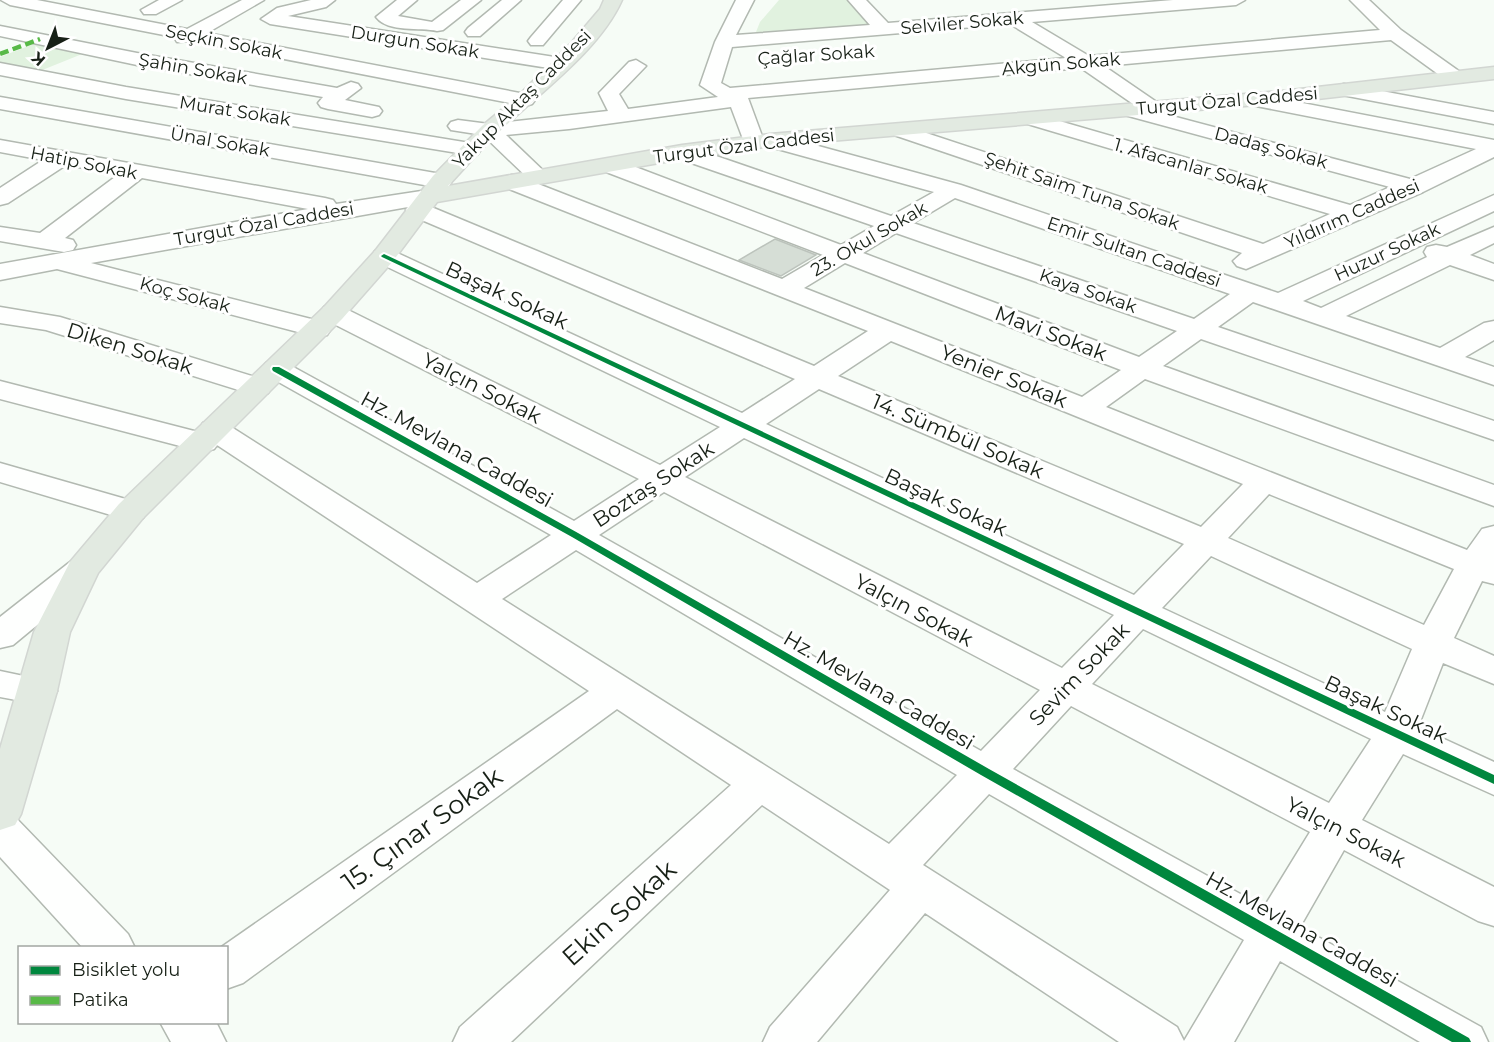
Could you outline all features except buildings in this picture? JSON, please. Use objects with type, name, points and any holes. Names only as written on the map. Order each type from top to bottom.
[{"type":"main road","name":"Yakup Aktaş Caddesi","points":[[3,795],[38,691],[52,632],[82,570],[131,511],[325,321],[384,256],[429,196],[470,149],[578,47],[608,11],[613,0]]},
{"type":"main road","name":"Turgut Özal Caddesi","points":[[429,196],[682,152],[762,141],[1251,99],[1494,73]]},
{"type":"street","points":[[150,10],[173,0]]},
{"type":"street","points":[[137,59],[255,0]]},
{"type":"street","name":"Durgun Sokak","points":[[326,0],[317,5],[290,8],[270,19],[561,64]]},
{"type":"street","points":[[408,0],[385,17],[391,20],[495,35]]},
{"type":"street","points":[[436,26],[472,0]]},
{"type":"street","points":[[474,32],[512,0]]},
{"type":"street","points":[[537,41],[572,0]]},
{"type":"street","points":[[745,0],[724,42],[710,85],[733,97],[762,141]]},
{"type":"street","points":[[857,0],[918,51],[940,75]]},
{"type":"street","name":"Selviler Sokak","points":[[724,42],[1013,18],[1138,4],[1236,0]]},
{"type":"street","points":[[1359,0],[1395,34],[1456,78]]},
{"type":"street","name":"Seçkin Sokak","points":[[24,1],[525,99]]},
{"type":"street","points":[[127,6],[213,22]]},
{"type":"street","points":[[0,15],[164,47]]},
{"type":"street","points":[[1013,18],[1084,61],[1151,107]]},
{"type":"street","name":"Şahin Sokak","points":[[0,31],[137,59],[340,94]]},
{"type":"street","name":"Akgün Sokak","points":[[441,123],[489,130],[621,116],[733,97],[940,75],[1395,34]]},
{"type":"street","points":[[516,38],[578,47]]},
{"type":"street","points":[[0,54],[40,39]]},
{"type":"street","points":[[185,67],[238,44]]},
{"type":"street","points":[[236,76],[285,53]]},
{"type":"street","name":"Çağlar Sokak","points":[[717,63],[740,61]]},
{"type":"street","points":[[621,116],[609,93],[636,66]]},
{"type":"street","name":"Murat Sokak","points":[[0,69],[126,93],[470,149]]},
{"type":"street","points":[[382,72],[340,94],[328,103],[395,115]]},
{"type":"street","points":[[0,84],[24,74]]},
{"type":"street","points":[[413,99],[439,83]]},
{"type":"street","points":[[1344,90],[1494,118]]},
{"type":"street","points":[[1251,99],[1494,147]]},
{"type":"street","name":"Ünal Sokak","points":[[0,103],[230,144],[429,196]]},
{"type":"street","name":"Dadaş Sokak","points":[[1128,110],[1415,187]]},
{"type":"street","name":"1. Afacanlar Sokak","points":[[1028,118],[1354,214]]},
{"type":"street","points":[[489,130],[525,180]]},
{"type":"street","name":"Şehit Saim Tuna Sokak","points":[[898,130],[1265,253]]},
{"type":"street","name":"Emir Sultan Caddesi","points":[[762,141],[952,190],[1494,376]]},
{"type":"street","points":[[169,178],[230,144]]},
{"type":"street","name":"Hatip Sokak","points":[[0,146],[347,209]]},
{"type":"street","name":"Yıldırım Caddesi","points":[[1208,278],[1415,187],[1494,147]]},
{"type":"street","points":[[0,165],[23,151]]},
{"type":"street","name":"Kaya Sokak","points":[[682,152],[1494,431]]},
{"type":"street","points":[[0,198],[61,158]]},
{"type":"street","name":"Mavi Sokak","points":[[609,165],[1140,367],[1494,496]]},
{"type":"street","points":[[0,272],[49,252],[136,172]]},
{"type":"street","name":"Yenier Sokak","points":[[525,180],[785,288],[1264,480],[1487,558]]},
{"type":"street","name":"23. Okul Sokak","points":[[785,288],[952,190]]},
{"type":"street","name":"Turgut Özal Caddesi","points":[[49,252],[110,252],[429,196]]},
{"type":"street","name":"14. Sümbül Sokak","points":[[429,196],[817,377],[1206,541],[1494,671]]},
{"type":"street","name":"Huzur Sokak","points":[[1280,302],[1494,202]]},
{"type":"street","points":[[0,234],[49,252]]},
{"type":"street","points":[[1323,317],[1494,234]]},
{"type":"street","points":[[1408,242],[1494,272]]},
{"type":"street","name":"Koç Sokak","points":[[49,252],[325,321]]},
{"type":"street","name":"Başak Sokak","points":[[384,256],[741,427],[1140,611],[1494,780]]},
{"type":"street","points":[[1085,408],[1140,367],[1250,292]]},
{"type":"street","name":"Diken Sokak","points":[[0,315],[50,323],[267,378]]},
{"type":"street","name":"Yalçın Sokak","points":[[325,321],[662,478],[1065,689],[1494,908]]},
{"type":"street","points":[[1442,358],[1494,329]]},
{"type":"street","name":"Boztaş Sokak","points":[[477,598],[889,330]]},
{"type":"street","name":"Hz. Mevlana Caddesi","points":[[267,378],[575,535],[985,772],[1464,1042]]},
{"type":"street","points":[[0,390],[209,436],[477,598],[1160,1042]]},
{"type":"street","points":[[0,472],[131,511]]},
{"type":"street","name":"Sevim Sokak","points":[[786,1042],[985,772],[1264,480]]},
{"type":"street","points":[[1208,1042],[1336,826],[1396,733],[1433,644],[1487,558]]},
{"type":"street","points":[[0,636],[82,570]]},
{"type":"street","points":[[0,684],[38,691]]},
{"type":"street","name":"15. Çınar Sokak","points":[[228,968],[617,690]]},
{"type":"street","name":"Ekin Sokak","points":[[477,1042],[760,783]]},
{"type":"street","points":[[0,829],[110,946]]},
{"type":"street","points":[[185,1024],[202,1042]]},
{"type":"green space","points":[[779,0],[849,0],[877,28],[761,37],[756,32],[760,22]]},
{"type":"green space","points":[[39,42],[87,52],[40,71],[0,62],[0,57]]},
{"type":"marked path","points":[[0,54],[40,39]]},
{"type":"cycle path","points":[[384,256],[1494,780]]},
{"type":"cycle path","points":[[276,369],[575,535],[985,772],[1464,1042]]}]
